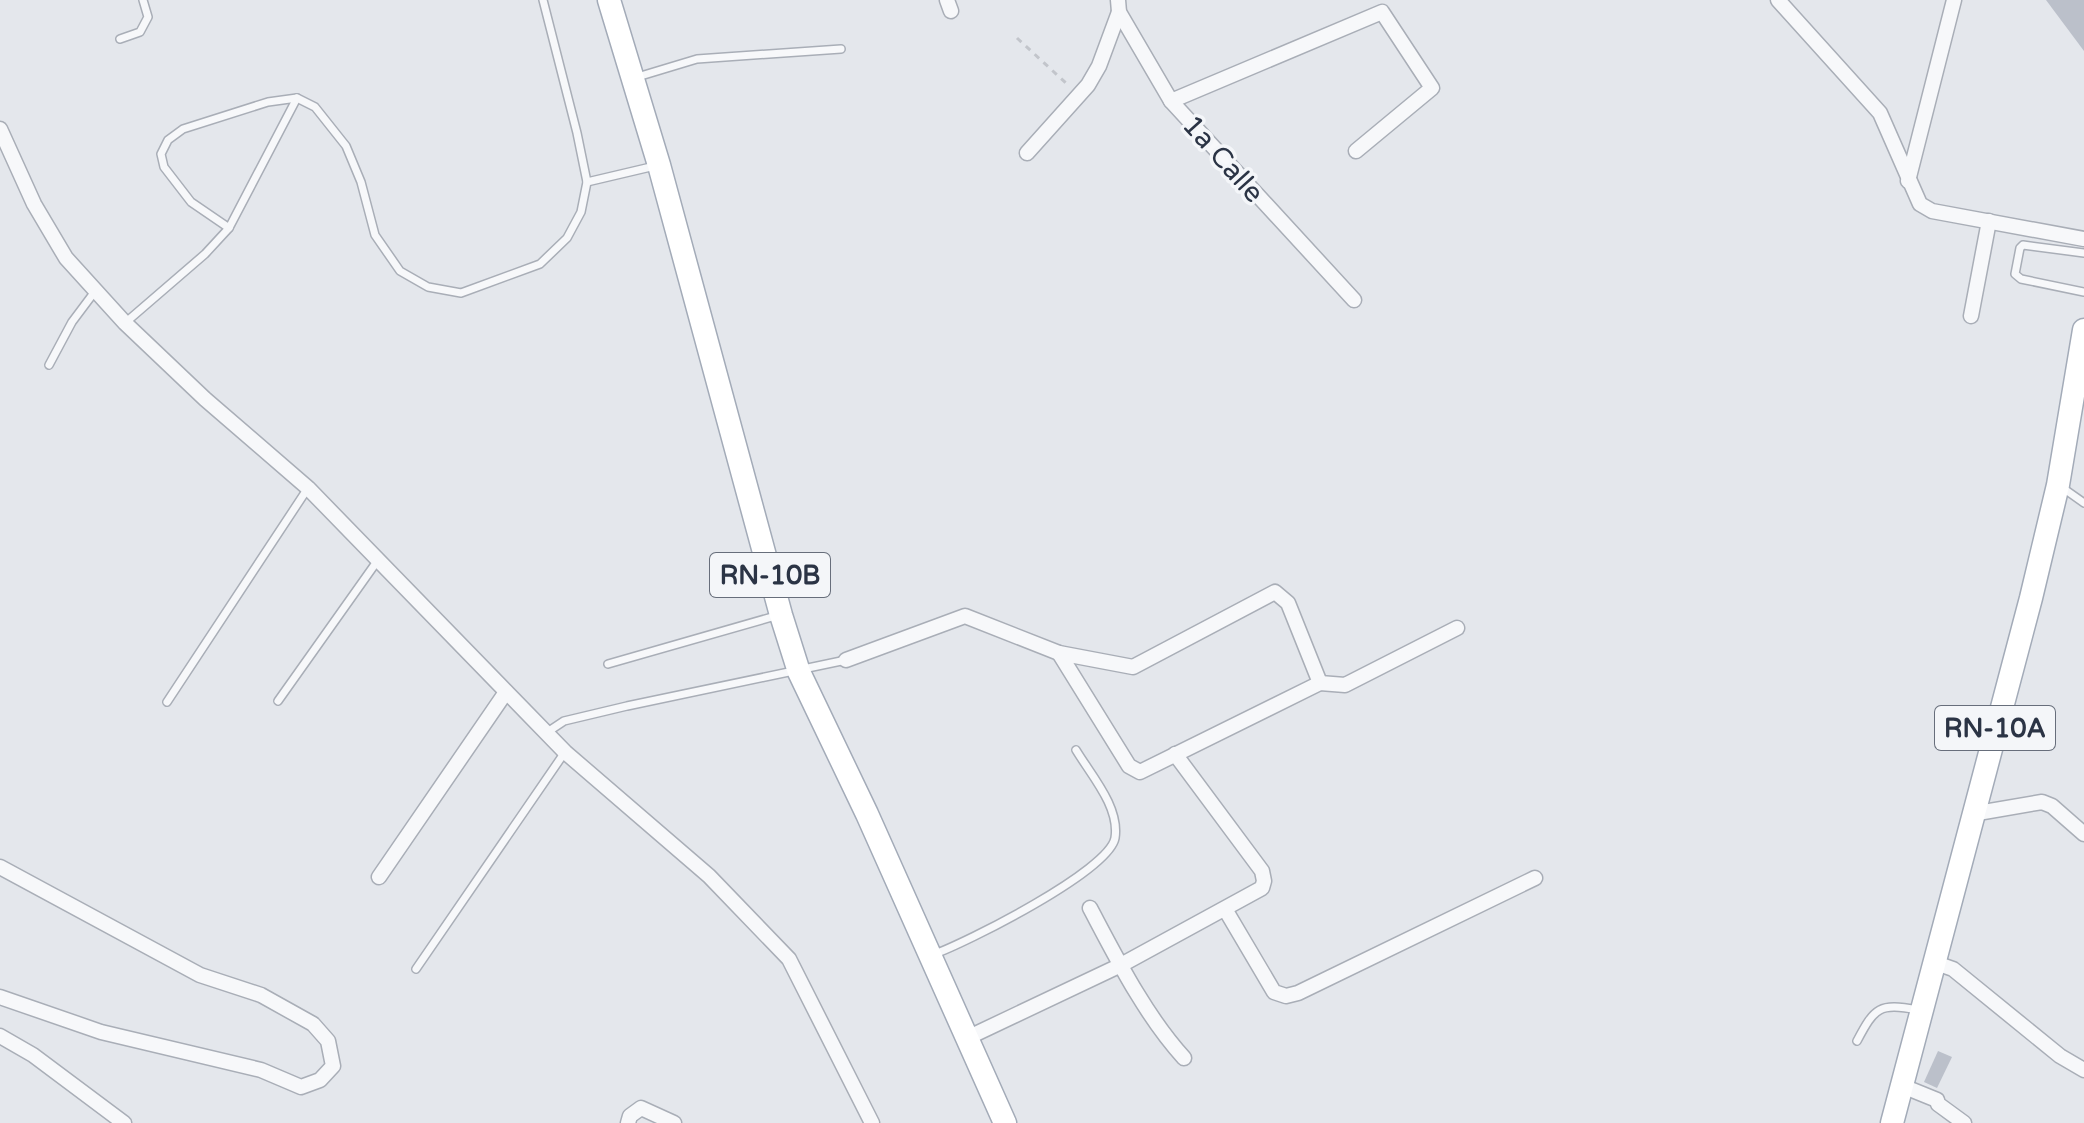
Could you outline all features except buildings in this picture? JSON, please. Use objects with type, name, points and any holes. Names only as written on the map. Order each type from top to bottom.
[{"type":"main road","name":"RN-10B","points":[[609,0],[659,165],[799,672],[1005,1123]]},
{"type":"main road","name":"RN-10A","points":[[1892,1123],[2031,598],[2078,400],[2084,330]]},
{"type":"street","points":[[1778,0],[1880,113],[1920,204],[1932,211],[2084,239]]},
{"type":"street","points":[[1908,181],[1954,0]]},
{"type":"street","points":[[1027,153],[1080,95],[1099,66],[1118,6]]},
{"type":"street","name":"1a Calle","points":[[1118,6],[1171,101],[1354,300]]},
{"type":"street","points":[[1171,101],[1382,12],[1432,88],[1356,151]]},
{"type":"street","points":[[0,129],[34,204],[66,258],[125,323],[205,399],[308,488],[565,752],[709,876],[789,959],[872,1123]]},
{"type":"street","points":[[1971,316],[1989,221]]},
{"type":"street","points":[[846,660],[965,616],[1059,653],[1133,667],[1275,592],[1288,603],[1320,683]]},
{"type":"street","points":[[1059,653],[1129,766],[1140,772],[1320,683],[1345,685],[1457,628]]},
{"type":"street","points":[[379,877],[506,692]]},
{"type":"street","points":[[967,1038],[1121,965],[1262,888],[1262,871],[1175,754]]},
{"type":"street","points":[[1972,814],[2042,802],[2052,806],[2084,834]]},
{"type":"street","points":[[0,867],[200,975],[261,995],[313,1024],[328,1041],[333,1066],[320,1080],[301,1087],[261,1070],[101,1032],[0,997]]},
{"type":"street","points":[[1225,909],[1274,992],[1286,996],[1298,993],[1535,878]]},
{"type":"street","points":[[1090,908],[1168,1041],[1184,1058]]},
{"type":"street","points":[[1933,962],[1953,969],[2060,1056],[2084,1070]]},
{"type":"street","points":[[0,1036],[33,1055],[124,1123]]},
{"type":"street","points":[[1899,1091],[1938,1104],[1964,1123]]},
{"type":"street","points":[[628,1123],[630,1116],[641,1108],[674,1123]]},
{"type":"lane","points":[[120,39],[140,32],[148,17],[143,0]]},
{"type":"lane","points":[[229,228],[191,202],[164,167],[161,154],[168,140],[183,129],[268,102],[297,98],[315,107],[346,146],[361,182],[375,235],[400,271],[428,287],[461,293],[540,264],[567,238],[581,212],[587,182],[543,0]]},
{"type":"lane","points":[[633,78],[697,59],[841,49]]},
{"type":"lane","points":[[125,323],[205,254],[229,228],[297,98]]},
{"type":"lane","points":[[587,182],[659,165]]},
{"type":"lane","points":[[2084,253],[2023,245],[2015,274],[2021,279],[2084,292]]},
{"type":"lane","points":[[49,365],[72,322],[96,290]]},
{"type":"lane","points":[[2058,485],[2084,503]]},
{"type":"lane","points":[[167,702],[308,488]]},
{"type":"lane","points":[[278,701],[378,560]]},
{"type":"lane","points":[[608,664],[781,615]]},
{"type":"lane","points":[[546,733],[564,721],[846,660]]},
{"type":"lane","points":[[930,956],[958,946],[994,926],[1072,881],[1105,857],[1115,839],[1113,812],[1076,750]]},
{"type":"lane","points":[[416,969],[565,752]]},
{"type":"lane","points":[[1857,1041],[1871,1014],[1885,1006],[1920,1010]]},
{"type":"path","points":[[1017,38],[1080,95]]}]
